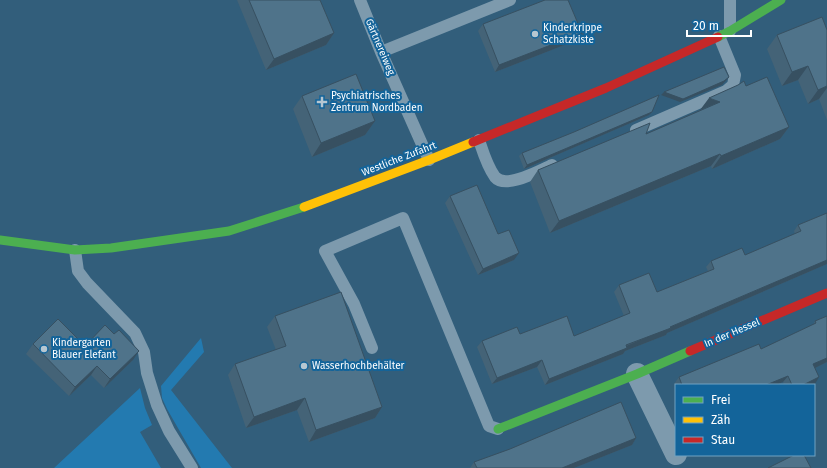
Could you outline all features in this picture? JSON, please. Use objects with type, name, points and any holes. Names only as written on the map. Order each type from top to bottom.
[{"type":"street","name":"Westliche Zufahrt","points":[[0,240],[75,250],[111,248],[229,231],[290,212],[429,160],[617,83],[725,34],[781,0]]},
{"type":"street","name":"In der Hessel","points":[[498,429],[637,374],[827,293]]},
{"type":"street","points":[[637,374],[675,452]]},
{"type":"street","points":[[677,456],[683,468]]},
{"type":"lane","name":"Gärtnereiweg","points":[[360,0],[381,52],[429,160]]},
{"type":"lane","points":[[381,52],[510,0]]},
{"type":"lane","points":[[624,135],[726,91],[733,85],[735,76],[725,34],[730,0]]},
{"type":"lane","points":[[479,140],[488,164],[496,178],[500,180],[514,181],[562,161]]},
{"type":"lane","points":[[372,348],[354,304],[325,251],[403,218],[489,426],[498,429]]},
{"type":"lane","points":[[75,250],[78,271],[87,283],[135,333],[144,352],[147,373],[157,405],[169,431],[192,468]]},
{"type":"shaded area","points":[[201,338],[204,352],[171,390],[232,468],[201,468],[162,398],[161,386]]},
{"type":"shaded area","points":[[140,388],[145,408],[152,425],[140,432],[161,468],[54,468]]},
{"type":"building","points":[[249,0],[320,0],[334,33],[274,59]]},
{"type":"building","name":"Kinderkrippe Schatzkiste","points":[[545,0],[568,0],[582,33],[499,65],[483,24]]},
{"type":"building","points":[[822,17],[827,30],[827,86],[818,90],[808,66],[792,72],[777,35]]},
{"type":"building","points":[[724,67],[729,77],[724,81],[683,99],[664,92]]},
{"type":"building","points":[[356,74],[375,121],[321,143],[302,96]]},
{"type":"building","points":[[767,77],[789,127],[559,221],[538,170],[650,123],[646,134],[720,102],[709,98],[744,81],[746,86]]},
{"type":"building","points":[[659,95],[652,112],[527,165],[522,153]]},
{"type":"building","points":[[477,185],[498,234],[509,230],[519,253],[483,269],[450,196]]},
{"type":"building","points":[[827,213],[827,260],[670,327],[671,328],[626,345],[627,348],[549,379],[542,360],[497,378],[482,341],[517,327],[520,334],[567,316],[574,336],[630,313],[619,285],[649,273],[657,292],[714,269],[711,261],[742,248],[745,255],[801,231],[798,225]]},
{"type":"building","name":"Wasserhochbehälter","points":[[341,292],[382,407],[316,430],[305,398],[254,417],[235,364],[286,346],[275,316]]},
{"type":"building","points":[[827,316],[827,358],[813,364],[819,377],[805,384],[792,384],[788,376],[768,384],[682,384],[679,377],[759,344],[761,349],[816,323],[815,321]]},
{"type":"building","points":[[58,319],[85,346],[105,325],[114,334],[119,330],[139,351],[110,379],[97,366],[75,387],[33,344]]},
{"type":"building","points":[[621,402],[636,438],[562,468],[477,468],[474,462],[510,449]]},
{"type":"building","points":[[792,456],[805,456],[811,468],[768,468]]},
{"type":"traffic: fast","points":[[718,37],[781,0]]},
{"type":"traffic: fast","points":[[0,240],[75,250],[111,248],[229,231],[304,207]]},
{"type":"traffic: fast","points":[[498,429],[637,374],[690,351]]},
{"type":"traffic: slow","points":[[304,207],[473,142]]},
{"type":"traffic: jam","points":[[473,142],[606,88],[718,37]]},
{"type":"traffic: jam","points":[[690,351],[827,293]]},
{"type":"place","name":"Kinderkrippe Schatzkiste","points":[[535,34]]},
{"type":"place","name":"Psychiatrisches Zentrum Nordbaden","points":[[322,102]]},
{"type":"place","name":"Kindergarten Blauer Elefant","points":[[44,349]]},
{"type":"place","name":"Wasserhochbehälter","points":[[304,366]]}]
